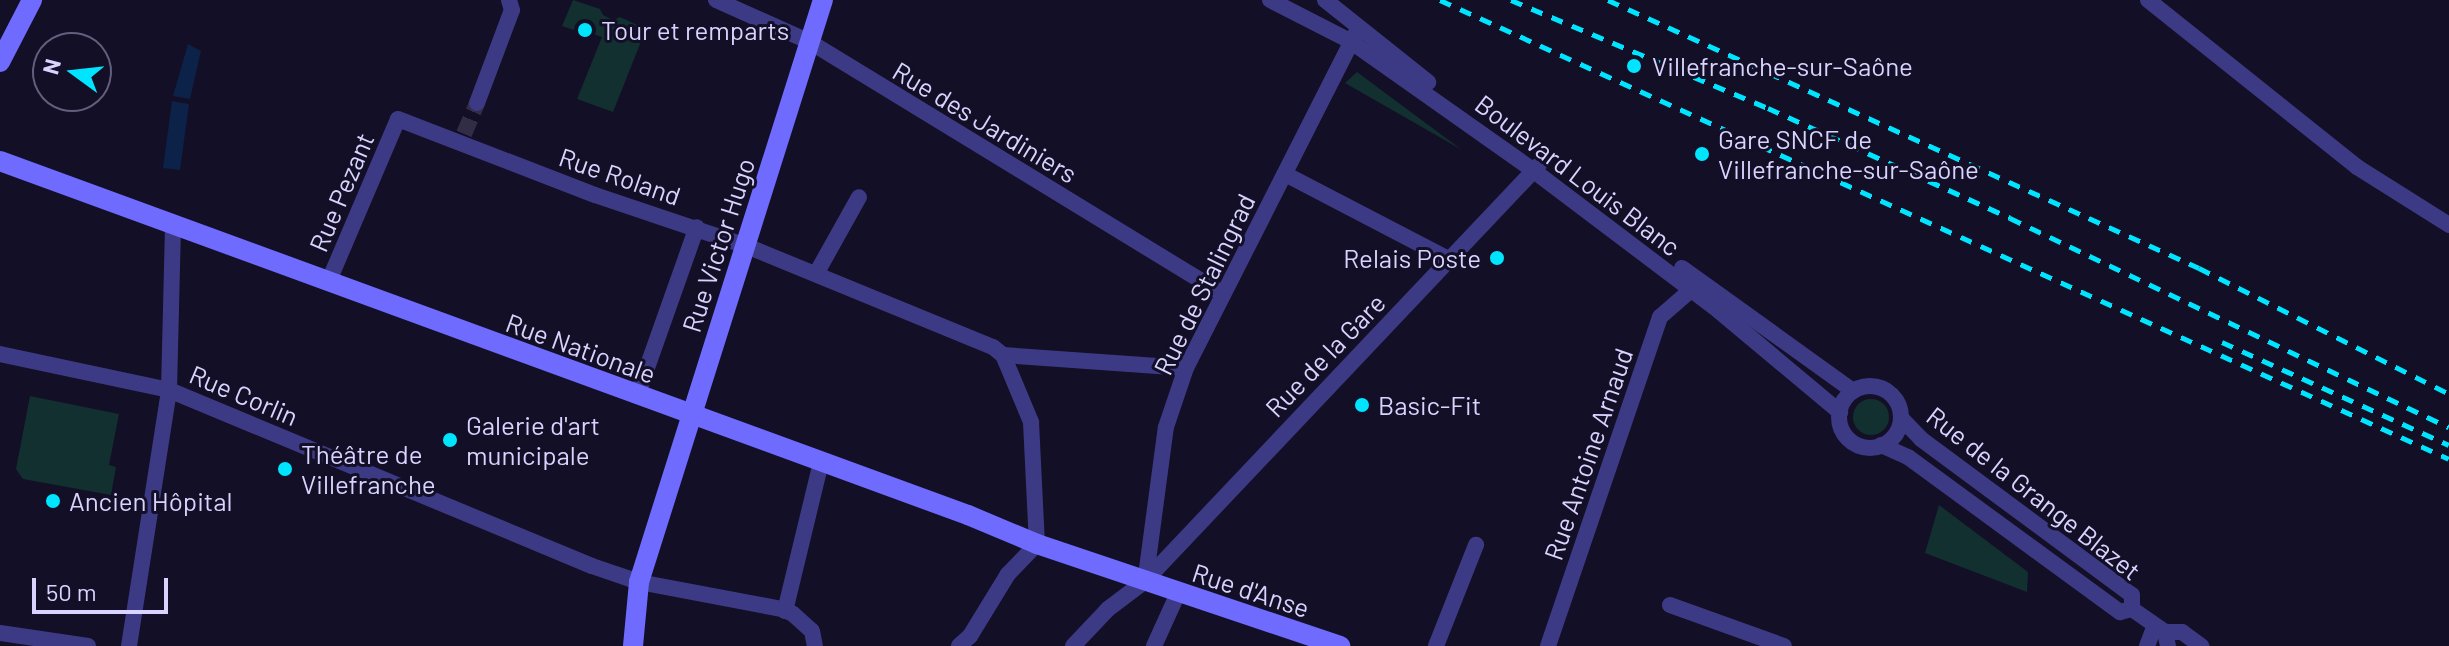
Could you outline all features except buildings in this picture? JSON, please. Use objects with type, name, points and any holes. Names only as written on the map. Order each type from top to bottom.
[{"type":"main road","points":[[0,62],[32,0]]},
{"type":"main road","name":"Rue Victor Hugo","points":[[633,646],[639,582],[823,0]]},
{"type":"main road","name":"Rue Nationale","points":[[0,161],[1037,544],[1145,581]]},
{"type":"main road","name":"Rue d'Anse","points":[[1145,581],[1329,644]]},
{"type":"street","points":[[477,103],[512,10],[509,0]]},
{"type":"street","name":"Rue des Jardiniers","points":[[716,0],[810,42],[1223,294]]},
{"type":"street","name":"Boulevard Louis Blanc","points":[[1270,0],[1350,41],[1538,167],[1853,391]]},
{"type":"street","name":"Boulevard Louis Blanc","points":[[1325,0],[1692,289],[1840,412]]},
{"type":"street","points":[[2148,0],[2357,167],[2449,225]]},
{"type":"street","name":"Rue de Stalingrad","points":[[1145,581],[1166,427],[1186,368],[1360,25]]},
{"type":"street","name":"Rue Roland","points":[[398,119],[462,139],[595,195],[744,245],[977,339],[1003,355]]},
{"type":"street","name":"Rue Pezant","points":[[328,283],[398,119]]},
{"type":"street","name":"Rue de la Gare","points":[[1073,646],[1108,609],[1145,581],[1538,167]]},
{"type":"street","points":[[1285,174],[1450,260]]},
{"type":"street","points":[[816,274],[859,197]]},
{"type":"street","points":[[129,646],[169,390],[173,227]]},
{"type":"street","points":[[637,396],[697,227]]},
{"type":"street","name":"Rue Antoine Arnaud","points":[[1548,646],[1660,317],[1692,289]]},
{"type":"street","name":"Rue Corlin","points":[[0,354],[169,390],[592,566],[639,582],[785,611]]},
{"type":"street","points":[[959,646],[970,636],[1008,574],[1037,544],[1031,422],[1003,355],[1186,368]]},
{"type":"street","points":[[1868,386],[1885,389],[1897,401],[1901,418],[1893,437],[1881,445],[1864,447],[1850,440],[1842,428],[1840,412],[1853,391],[1868,386]]},
{"type":"street","name":"Rue de la Grange Blazet","points":[[1901,418],[1921,439],[2132,595],[2132,609]]},
{"type":"street","name":"Rue de la Grange Blazet","points":[[1881,445],[1908,457],[2120,612],[2132,609]]},
{"type":"street","points":[[815,646],[812,631],[785,611],[821,462]]},
{"type":"street","points":[[1436,646],[1476,545]]},
{"type":"street","points":[[1154,646],[1178,593]]},
{"type":"street","points":[[1670,605],[1779,645]]},
{"type":"street","name":"Rue de la Grange Blazet","points":[[2132,609],[2163,634],[2182,632],[2201,646]]},
{"type":"street","points":[[0,633],[88,646]]},
{"type":"street","points":[[2147,646],[2163,634]]},
{"type":"green space","points":[[573,0],[600,9],[603,15],[613,20],[620,17],[646,29],[613,112],[577,99],[602,37],[593,34],[593,27],[587,22],[579,25],[577,31],[562,26]]},
{"type":"green space","points":[[1357,72],[1462,150],[1345,83]]},
{"type":"green space","points":[[30,396],[119,414],[109,465],[116,467],[111,495],[23,479],[16,469]]},
{"type":"green space","points":[[1871,399],[1884,404],[1889,417],[1884,430],[1871,435],[1858,430],[1853,417],[1858,404]]},
{"type":"green space","points":[[1939,505],[2028,572],[2027,592],[1925,553]]},
{"type":"water","points":[[188,44],[201,51],[190,99],[173,96]]},
{"type":"water","points":[[172,101],[189,104],[180,170],[163,168]]},
{"type":"tunnel","points":[[464,134],[477,103]]},
{"type":"railway","points":[[1440,0],[2449,459]]},
{"type":"railway","points":[[1511,0],[1768,108],[2010,218],[2449,427]]},
{"type":"railway","points":[[1608,0],[2199,268],[2449,394]]},
{"type":"railway","points":[[2222,342],[2449,445]]},
{"type":"place","name":"Tour et remparts","points":[[585,30]]},
{"type":"place","name":"Villefranche-sur-Saône","points":[[1634,66]]},
{"type":"place","name":"Gare SNCF de Villefranche-sur-Saône","points":[[1702,154]]},
{"type":"place","name":"Relais Poste","points":[[1497,258]]},
{"type":"place","name":"Basic-Fit","points":[[1362,405]]},
{"type":"place","name":"Galerie d'art municipale","points":[[450,440]]},
{"type":"place","name":"Théâtre de Villefranche","points":[[285,469]]},
{"type":"place","name":"Ancien Hôpital","points":[[53,501]]}]
